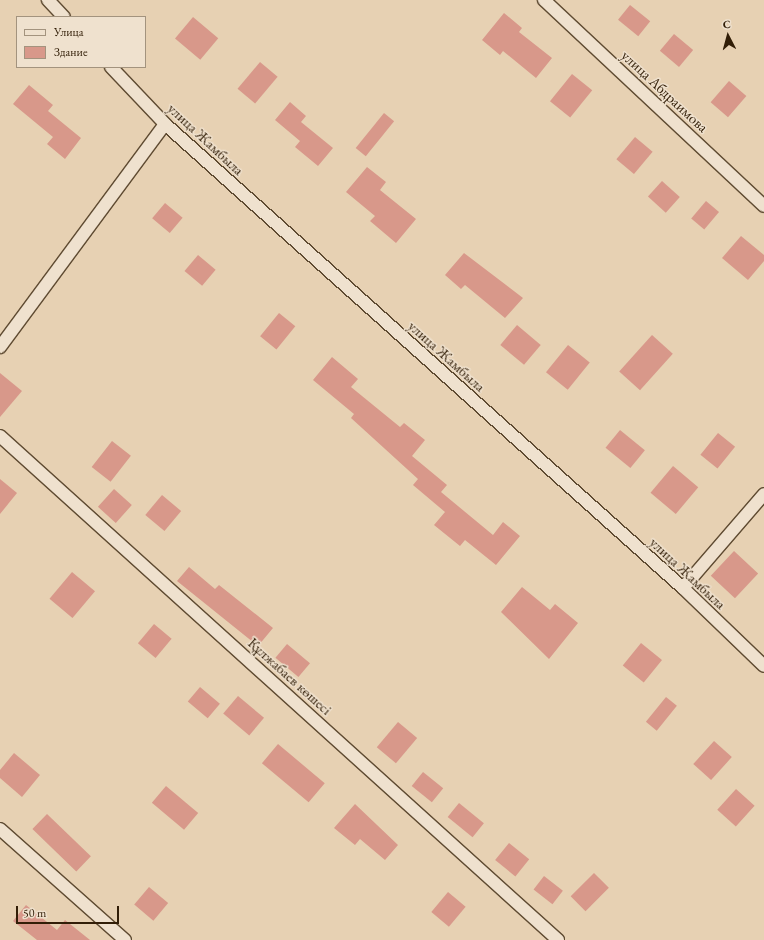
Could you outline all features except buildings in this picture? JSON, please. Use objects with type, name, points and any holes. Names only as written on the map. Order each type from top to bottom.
[{"type":"street","points":[[48,0],[63,16]]},
{"type":"street","name":"улица Абдраимова","points":[[544,0],[764,206]]},
{"type":"street","name":"улица Жамбыла","points":[[112,68],[165,124],[683,588],[764,666]]},
{"type":"street","points":[[0,347],[165,124]]},
{"type":"street","name":"Құлжабаев көшесі","points":[[0,436],[558,940]]},
{"type":"street","points":[[683,588],[764,494]]},
{"type":"street","points":[[0,829],[126,940]]}]
